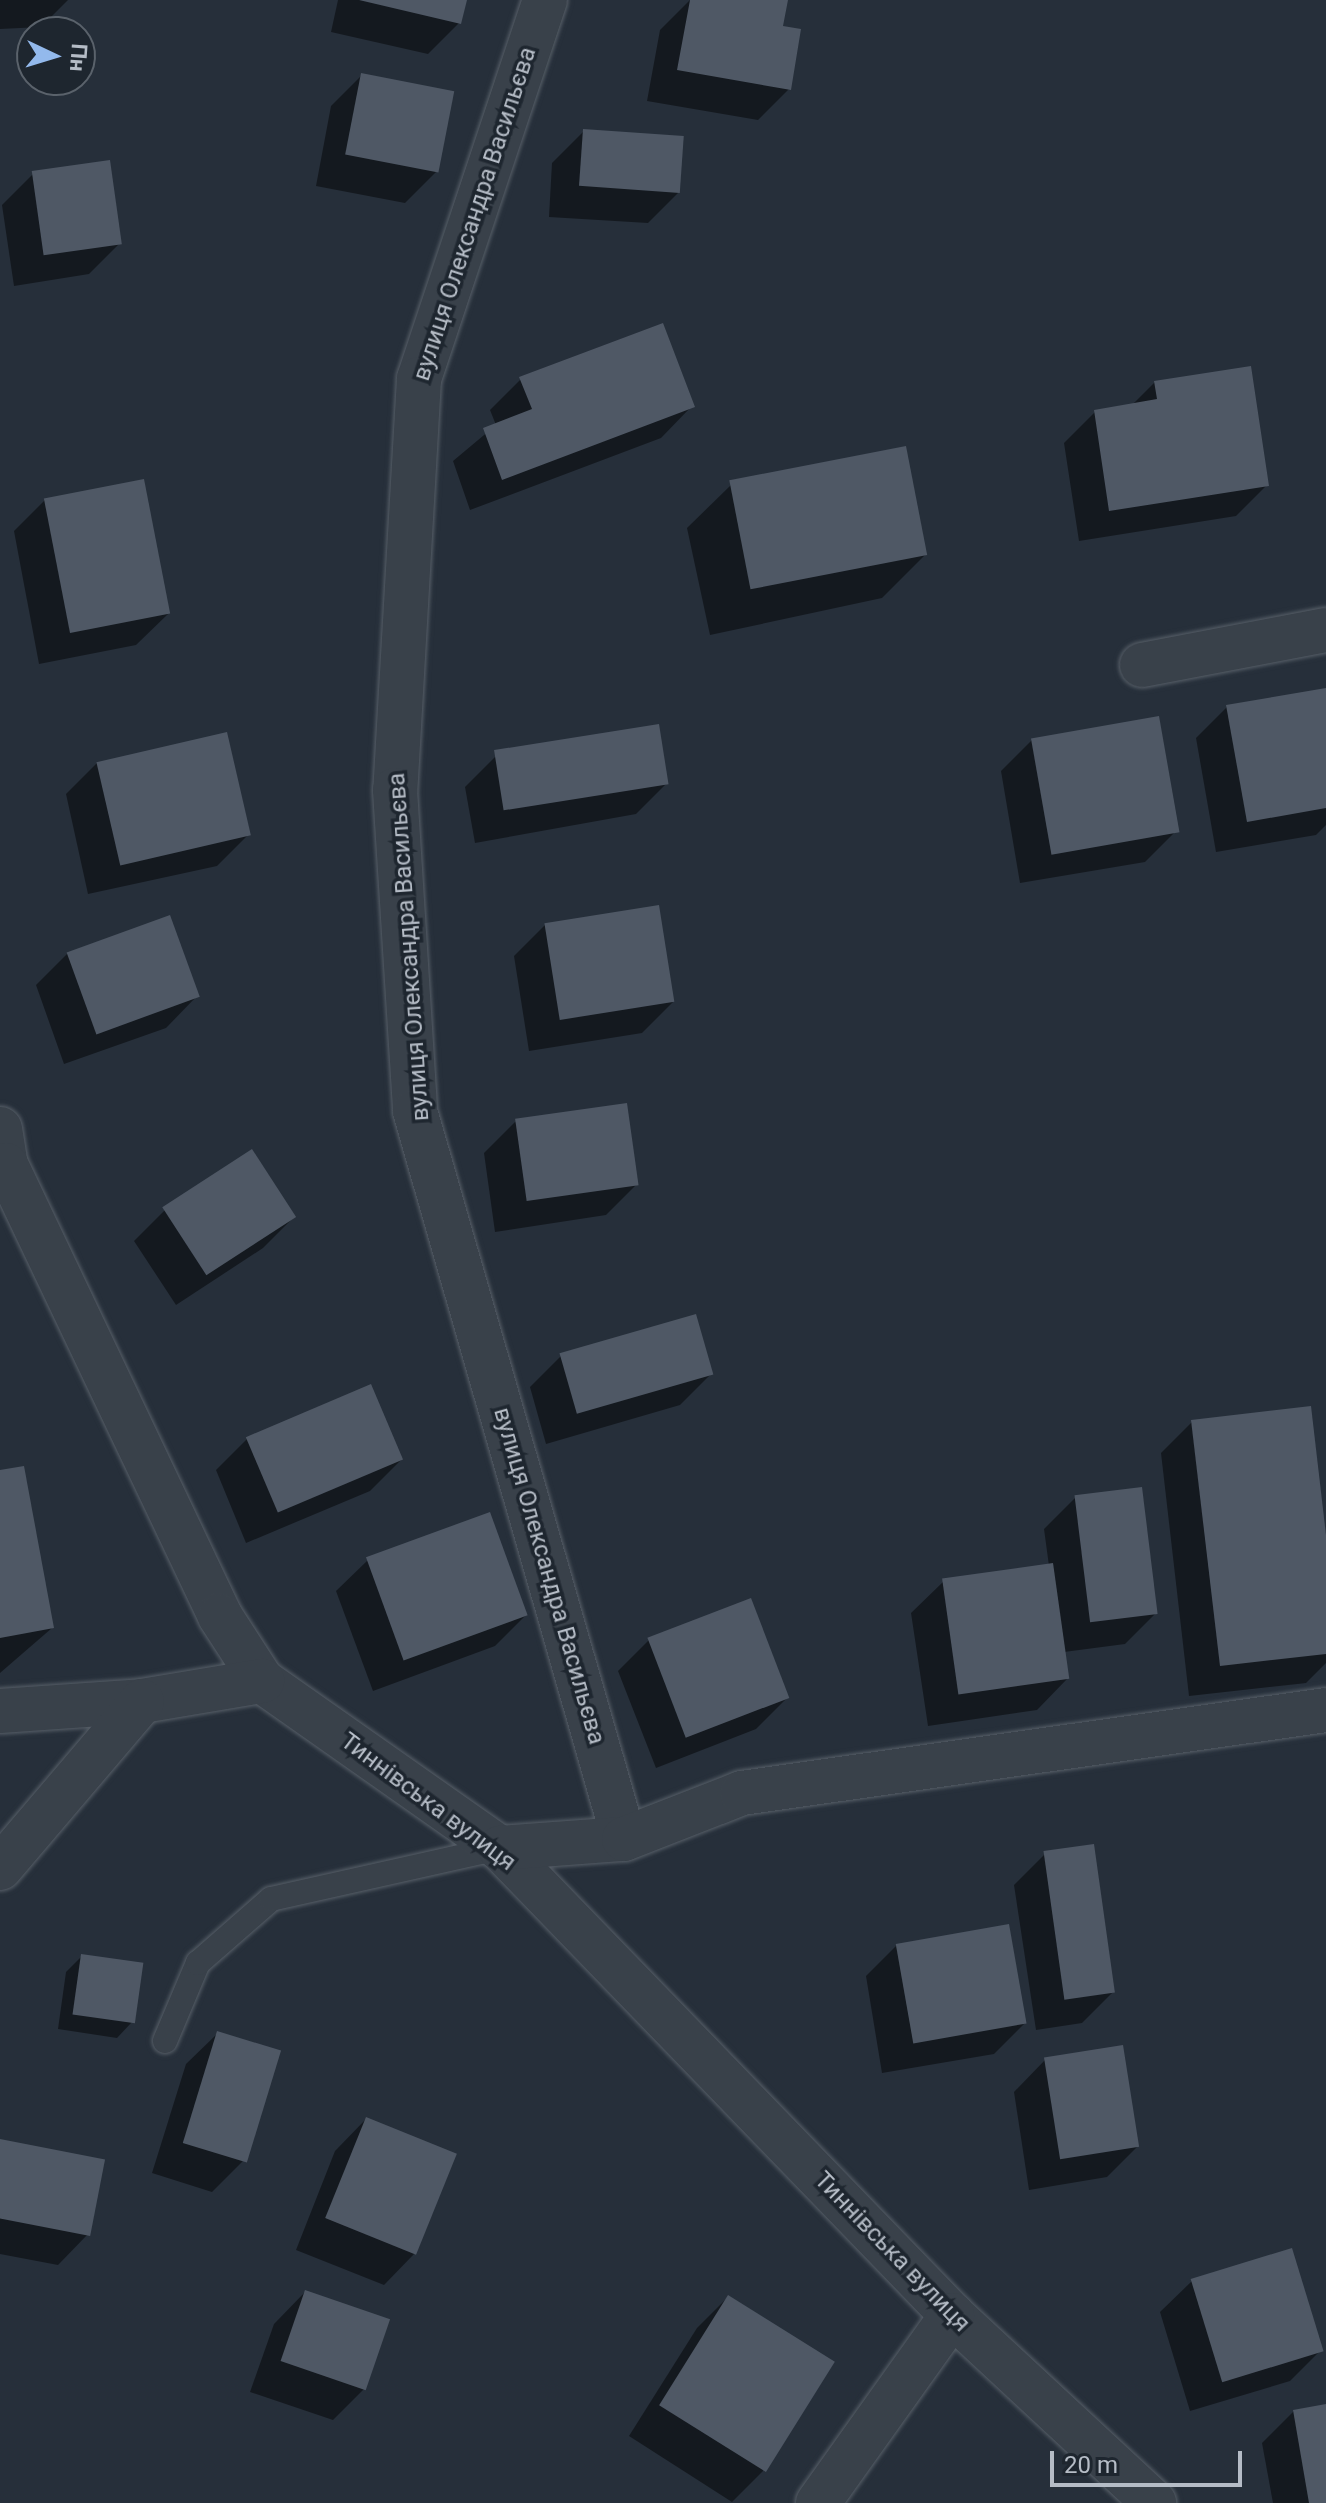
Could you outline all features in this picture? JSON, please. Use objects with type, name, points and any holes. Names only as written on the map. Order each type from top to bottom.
[{"type":"street","name":"вулиця Олександра Васильєва","points":[[545,0],[419,379],[395,790],[415,1111],[624,1839]]},
{"type":"street","points":[[1142,665],[1326,630]]},
{"type":"street","name":"Тиннівська вулиця","points":[[0,1129],[6,1165],[220,1616],[262,1681],[500,1848],[952,2315],[1154,2503]]},
{"type":"street","points":[[0,1711],[142,1701],[262,1681]]},
{"type":"street","points":[[0,1868],[142,1701]]},
{"type":"street","points":[[500,1848],[624,1839],[742,1793],[1326,1710]]},
{"type":"street","points":[[818,2503],[952,2315]]},
{"type":"lane","points":[[165,2041],[198,1963],[271,1899],[500,1848]]},
{"type":"building","points":[[359,0],[467,0],[461,24]]},
{"type":"building","points":[[690,0],[788,0],[783,26],[801,29],[791,90],[677,70]]},
{"type":"building","points":[[361,73],[454,91],[438,173],[345,154]]},
{"type":"building","points":[[583,129],[684,136],[680,193],[579,186]]},
{"type":"building","points":[[110,160],[122,244],[44,255],[32,171]]},
{"type":"building","points":[[663,323],[695,407],[502,480],[483,428],[532,409],[519,377]]},
{"type":"building","points":[[1251,366],[1269,486],[1109,511],[1094,410],[1157,399],[1154,381]]},
{"type":"building","points":[[906,446],[927,555],[750,589],[729,480]]},
{"type":"building","points":[[144,479],[170,613],[70,633],[44,498]]},
{"type":"building","points":[[1326,688],[1326,808],[1247,822],[1226,705]]},
{"type":"building","points":[[1159,716],[1179,832],[1051,855],[1031,739]]},
{"type":"building","points":[[659,724],[669,784],[504,810],[494,750]]},
{"type":"building","points":[[227,732],[251,835],[120,865],[96,762]]},
{"type":"building","points":[[659,905],[674,1002],[560,1020],[544,923]]},
{"type":"building","points":[[170,915],[200,997],[96,1034],[67,953]]},
{"type":"building","points":[[627,1103],[639,1185],[527,1201],[515,1119]]},
{"type":"building","points":[[252,1149],[296,1217],[206,1275],[162,1207]]},
{"type":"building","points":[[696,1314],[713,1375],[577,1414],[560,1353]]},
{"type":"building","points":[[371,1384],[403,1459],[278,1513],[246,1437]]},
{"type":"building","points":[[1311,1406],[1326,1535],[1326,1654],[1220,1666],[1191,1420]]},
{"type":"building","points":[[24,1466],[54,1628],[0,1638],[0,1470]]},
{"type":"building","points":[[1142,1487],[1158,1614],[1090,1622],[1075,1495]]},
{"type":"building","points":[[490,1512],[528,1615],[404,1661],[366,1557]]},
{"type":"building","points":[[1053,1563],[1069,1679],[958,1694],[942,1579]]},
{"type":"building","points":[[751,1598],[789,1698],[686,1738],[647,1638]]},
{"type":"building","points":[[1094,1844],[1115,1993],[1064,2000],[1043,1851]]},
{"type":"building","points":[[1009,1924],[1027,2023],[913,2043],[896,1944]]},
{"type":"building","points":[[81,1954],[143,1963],[135,2023],[73,2014]]},
{"type":"building","points":[[217,2031],[281,2051],[247,2162],[183,2143]]},
{"type":"building","points":[[1123,2045],[1139,2147],[1060,2159],[1044,2058]]},
{"type":"building","points":[[366,2117],[457,2154],[416,2255],[325,2218]]},
{"type":"building","points":[[0,2139],[105,2159],[90,2236],[0,2218]]},
{"type":"building","points":[[1292,2248],[1324,2351],[1222,2382],[1191,2279]]},
{"type":"building","points":[[305,2290],[390,2319],[366,2390],[281,2361]]},
{"type":"building","points":[[728,2295],[835,2362],[766,2472],[659,2405]]},
{"type":"building","points":[[1326,2404],[1326,2503],[1309,2503],[1293,2410]]}]
